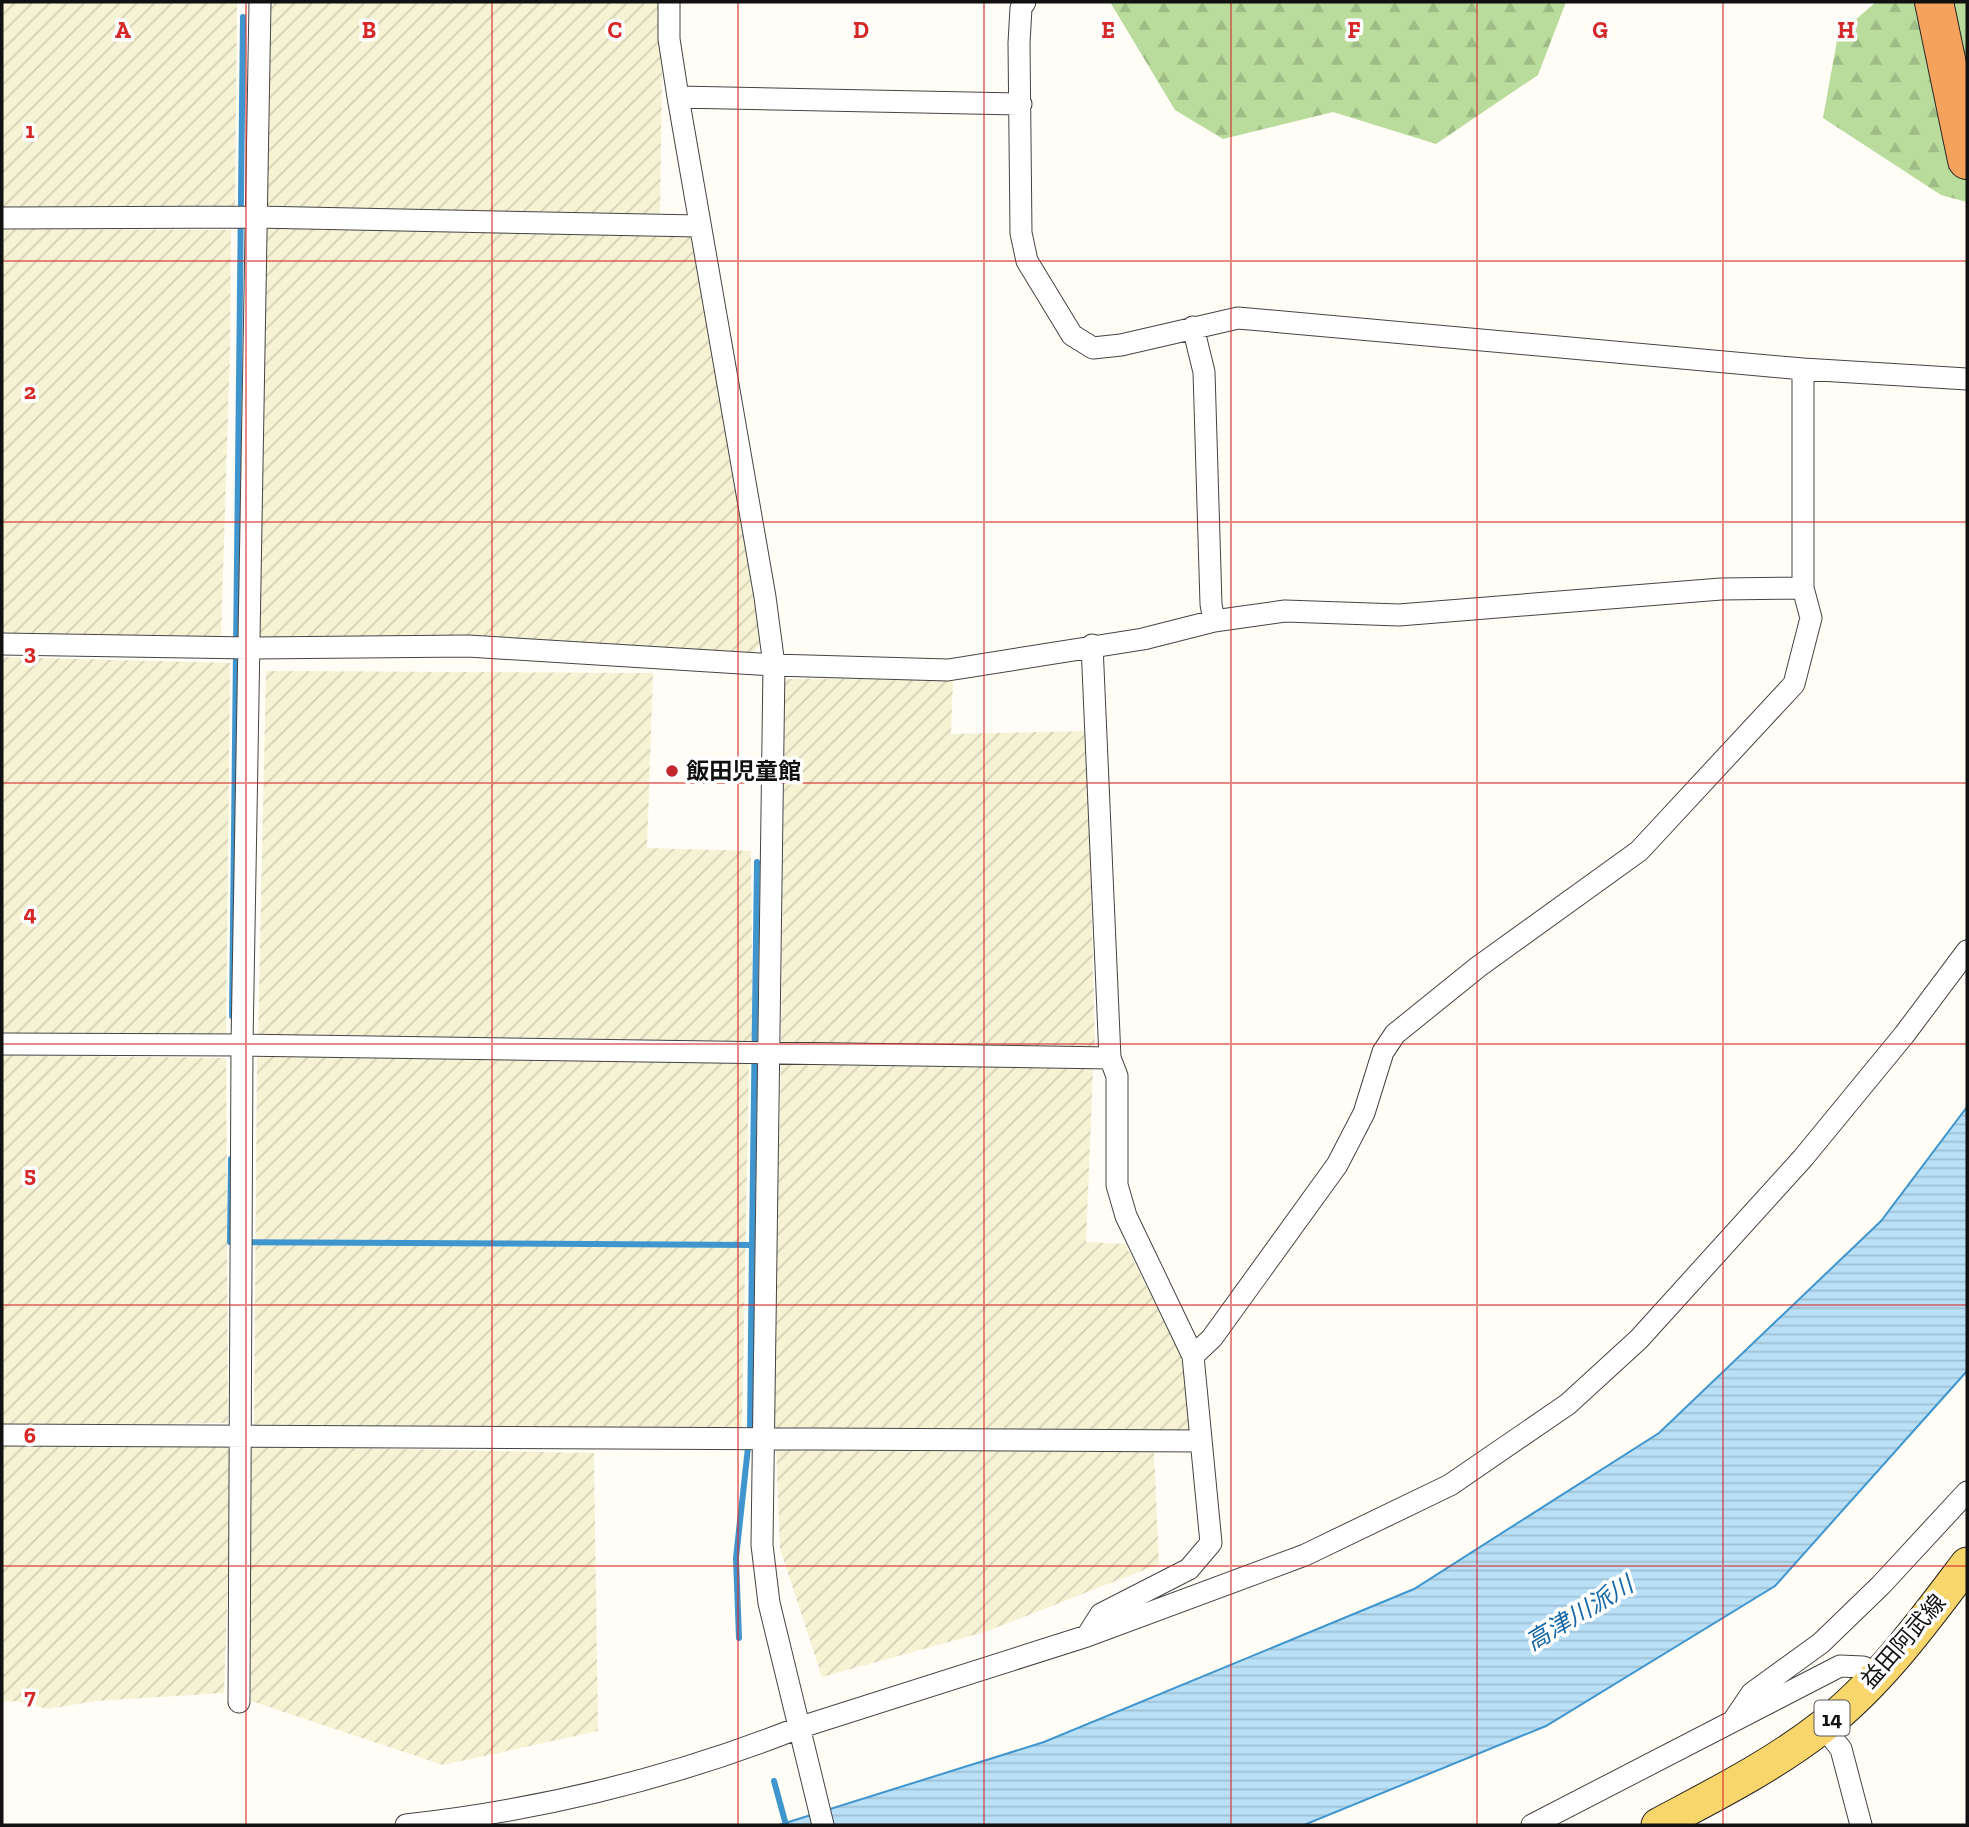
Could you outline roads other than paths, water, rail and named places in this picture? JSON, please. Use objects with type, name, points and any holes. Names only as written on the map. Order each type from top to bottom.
[{"type":"highway","points":[[1934,2],[1966,154]]},
{"type":"highway","points":[[1952,2],[1967,78]]},
{"type":"main road","name":"益田阿武線","points":[[1658,1825],[1749,1776],[1823,1726],[1878,1672],[1967,1564]]},
{"type":"street","points":[[239,1702],[242,1045],[260,2]]},
{"type":"street","points":[[669,2],[669,39],[698,226],[765,597],[774,665],[762,1545],[769,1602],[823,1825]]},
{"type":"street","points":[[1025,2],[1021,8],[1019,43],[1021,233],[1027,261],[1072,335],[1093,348],[1121,345],[1238,318],[1803,369],[1967,379]]},
{"type":"street","points":[[678,96],[1021,104]]},
{"type":"street","points":[[2,218],[256,217],[698,226]]},
{"type":"street","points":[[1193,327],[1203,372],[1211,604],[1214,621]]},
{"type":"street","points":[[1193,1356],[1212,1338],[1337,1165],[1364,1113],[1383,1052],[1395,1034],[1478,968],[1639,851],[1711,777],[1794,684],[1811,618],[1804,588],[1803,369]]},
{"type":"street","points":[[2,644],[250,648],[468,646],[774,665],[948,670],[974,668],[1143,639],[1214,621],[1285,611],[1399,615],[1721,589],[1804,588]]},
{"type":"street","points":[[1087,1636],[1101,1614],[1189,1569],[1211,1543],[1193,1356],[1126,1216],[1116,1185],[1117,1076],[1110,1058],[1092,646]]},
{"type":"street","points":[[406,1825],[482,1817],[572,1800],[754,1746],[801,1739],[1087,1636],[1329,1543],[1450,1485],[1568,1404],[1639,1339],[1803,1158],[1967,951]]},
{"type":"street","points":[[2,1044],[1110,1058]]},
{"type":"street","points":[[2,1435],[1201,1441]]},
{"type":"street","points":[[1731,1723],[1752,1693],[1821,1643],[1881,1585],[1967,1492]]},
{"type":"street","points":[[1532,1825],[1840,1666],[1863,1667],[1878,1672]]},
{"type":"street","points":[[1823,1726],[1841,1749],[1861,1825]]},
{"type":"water","name":"高津川派川","points":[[1967,1107],[1967,1371],[1775,1586],[1546,1726],[1304,1825],[779,1825],[1044,1742],[1414,1589],[1659,1433],[1881,1221]]},
{"type":"waterway","points":[[232,1016],[243,17]]},
{"type":"waterway","points":[[752,1245],[757,862]]},
{"type":"waterway","points":[[231,1159],[230,1242],[752,1245],[750,1429],[736,1558],[739,1638]]},
{"type":"waterway","points":[[774,1781],[786,1825]]},
{"type":"place","name":"飯田児童館","points":[[672,771]]}]
